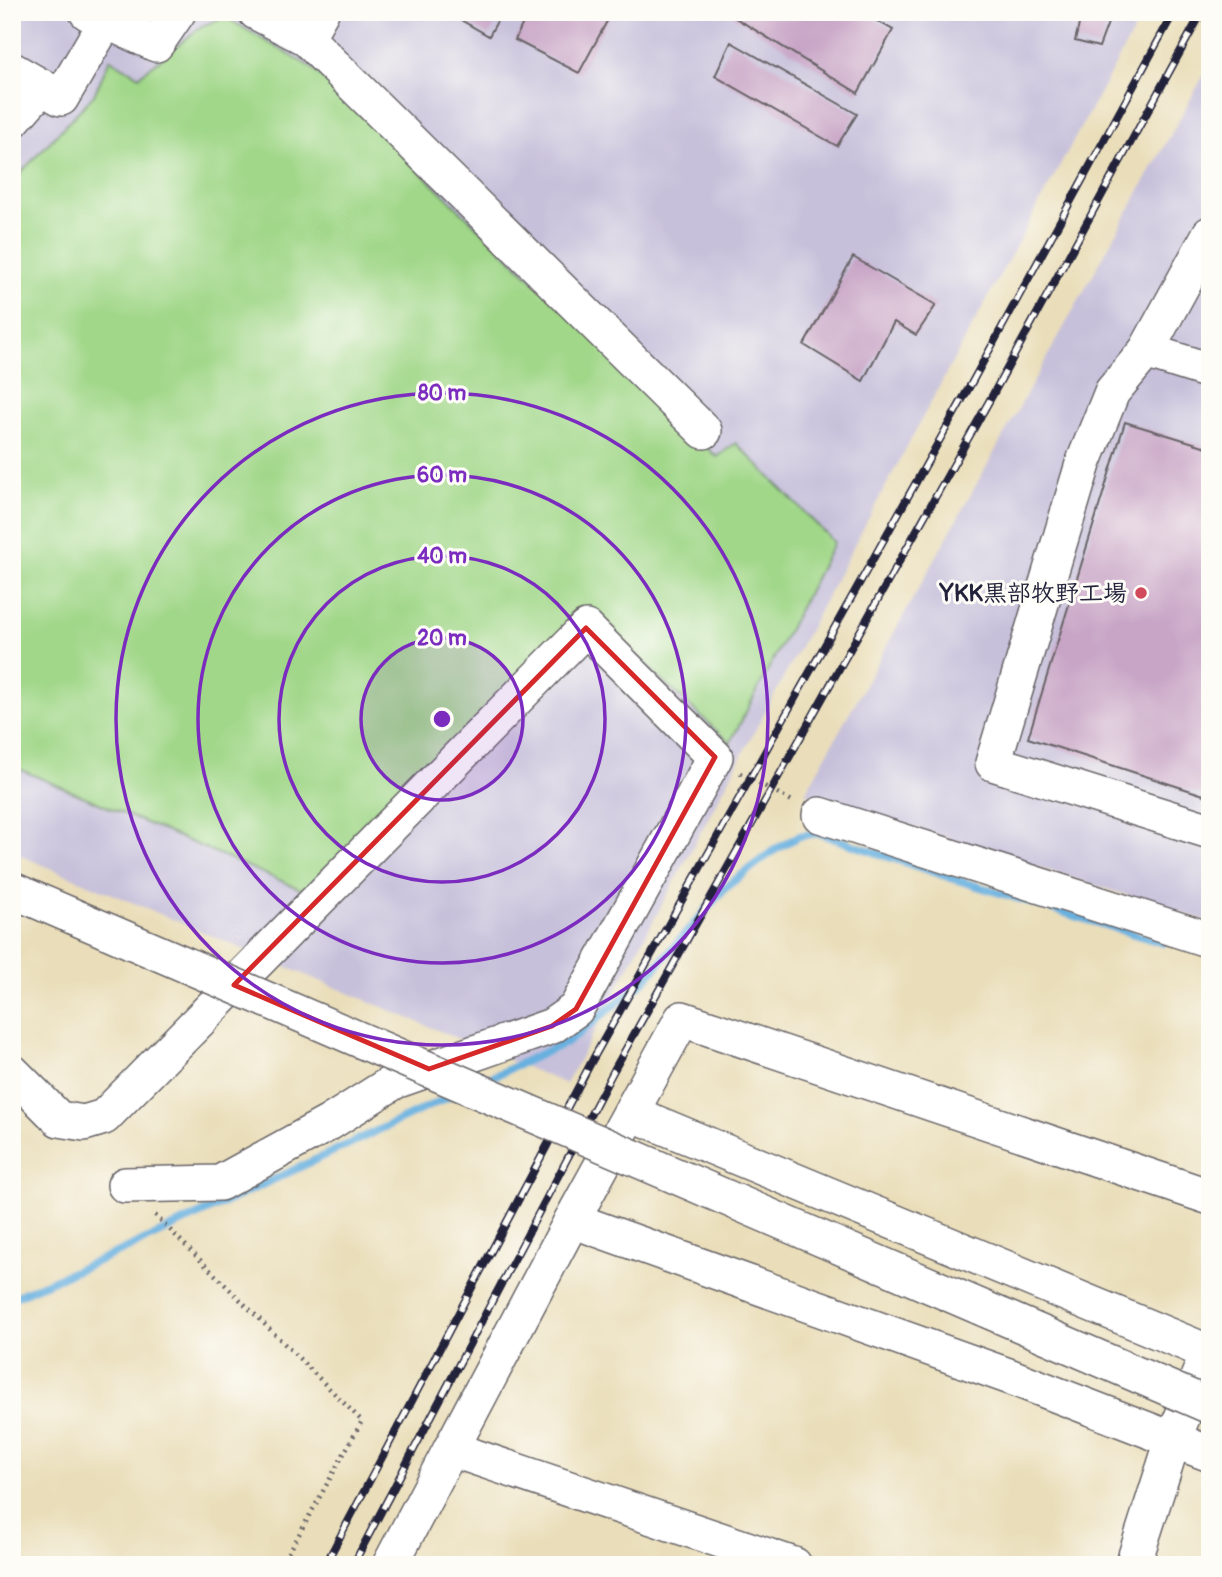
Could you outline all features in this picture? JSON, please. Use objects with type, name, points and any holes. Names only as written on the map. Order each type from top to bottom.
[{"type":"street","points":[[12,121],[27,79],[61,98],[97,17],[156,44],[178,12]]},
{"type":"street","points":[[257,12],[313,25],[704,431]]},
{"type":"street","points":[[1210,234],[1146,351],[1112,392],[1083,464],[993,763],[1210,831]]},
{"type":"street","points":[[1146,351],[1210,371]]},
{"type":"street","points":[[12,1072],[60,1119],[84,1124],[104,1118],[586,628],[715,757],[576,1009],[552,1026],[395,1081],[329,1123],[220,1183],[125,1185]]},
{"type":"street","points":[[820,815],[1210,940]]},
{"type":"street","points":[[12,890],[1210,1406]]},
{"type":"street","points":[[390,1565],[572,1220],[682,1019],[1210,1197]]},
{"type":"street","points":[[631,1113],[1209,1351],[1173,1440],[1133,1565]]},
{"type":"street","points":[[572,1220],[998,1372],[1210,1454]]},
{"type":"street","points":[[451,1449],[794,1565]]},
{"type":"path","points":[[715,757],[772,791],[820,815]]},
{"type":"path","points":[[125,1185],[362,1421],[282,1565]]},
{"type":"highlighted area","points":[[586,628],[715,757],[576,1009],[552,1026],[429,1069],[234,985]]},
{"type":"shaded area","points":[[12,12],[1144,12],[941,383],[566,1084],[12,852]]},
{"type":"shaded area","points":[[1210,64],[1210,922],[805,793]]},
{"type":"green space","points":[[225,17],[312,68],[717,457],[736,443],[834,542],[730,743],[585,609],[305,891],[12,766],[12,182],[94,95],[110,59],[139,76],[202,26]]},
{"type":"building","points":[[447,12],[502,12],[489,36]]},
{"type":"building","points":[[528,12],[612,12],[579,73],[515,40]]},
{"type":"building","points":[[736,12],[861,12],[893,30],[858,93],[734,17]]},
{"type":"building","points":[[1082,12],[1112,12],[1099,47],[1075,41]]},
{"type":"building","points":[[731,42],[857,114],[837,146],[715,76]]},
{"type":"building","points":[[853,257],[936,305],[916,335],[894,322],[863,381],[804,345]]},
{"type":"building","name":"YKK黒部牧野工場","points":[[1125,422],[1210,448],[1210,797],[1028,738]]},
{"type":"waterway","points":[[481,1082],[569,1041],[642,983],[726,887],[773,851],[799,836],[818,833],[954,879],[1163,943]]},
{"type":"waterway","points":[[12,1298],[137,1244],[457,1093]]},
{"type":"railway","points":[[325,1565],[593,1059],[971,384],[1174,12]]},
{"type":"railway","points":[[353,1565],[614,1070],[992,396],[1202,12]]},
{"type":"place","name":"YKK黒部牧野工場","points":[[1141,593]]}]
